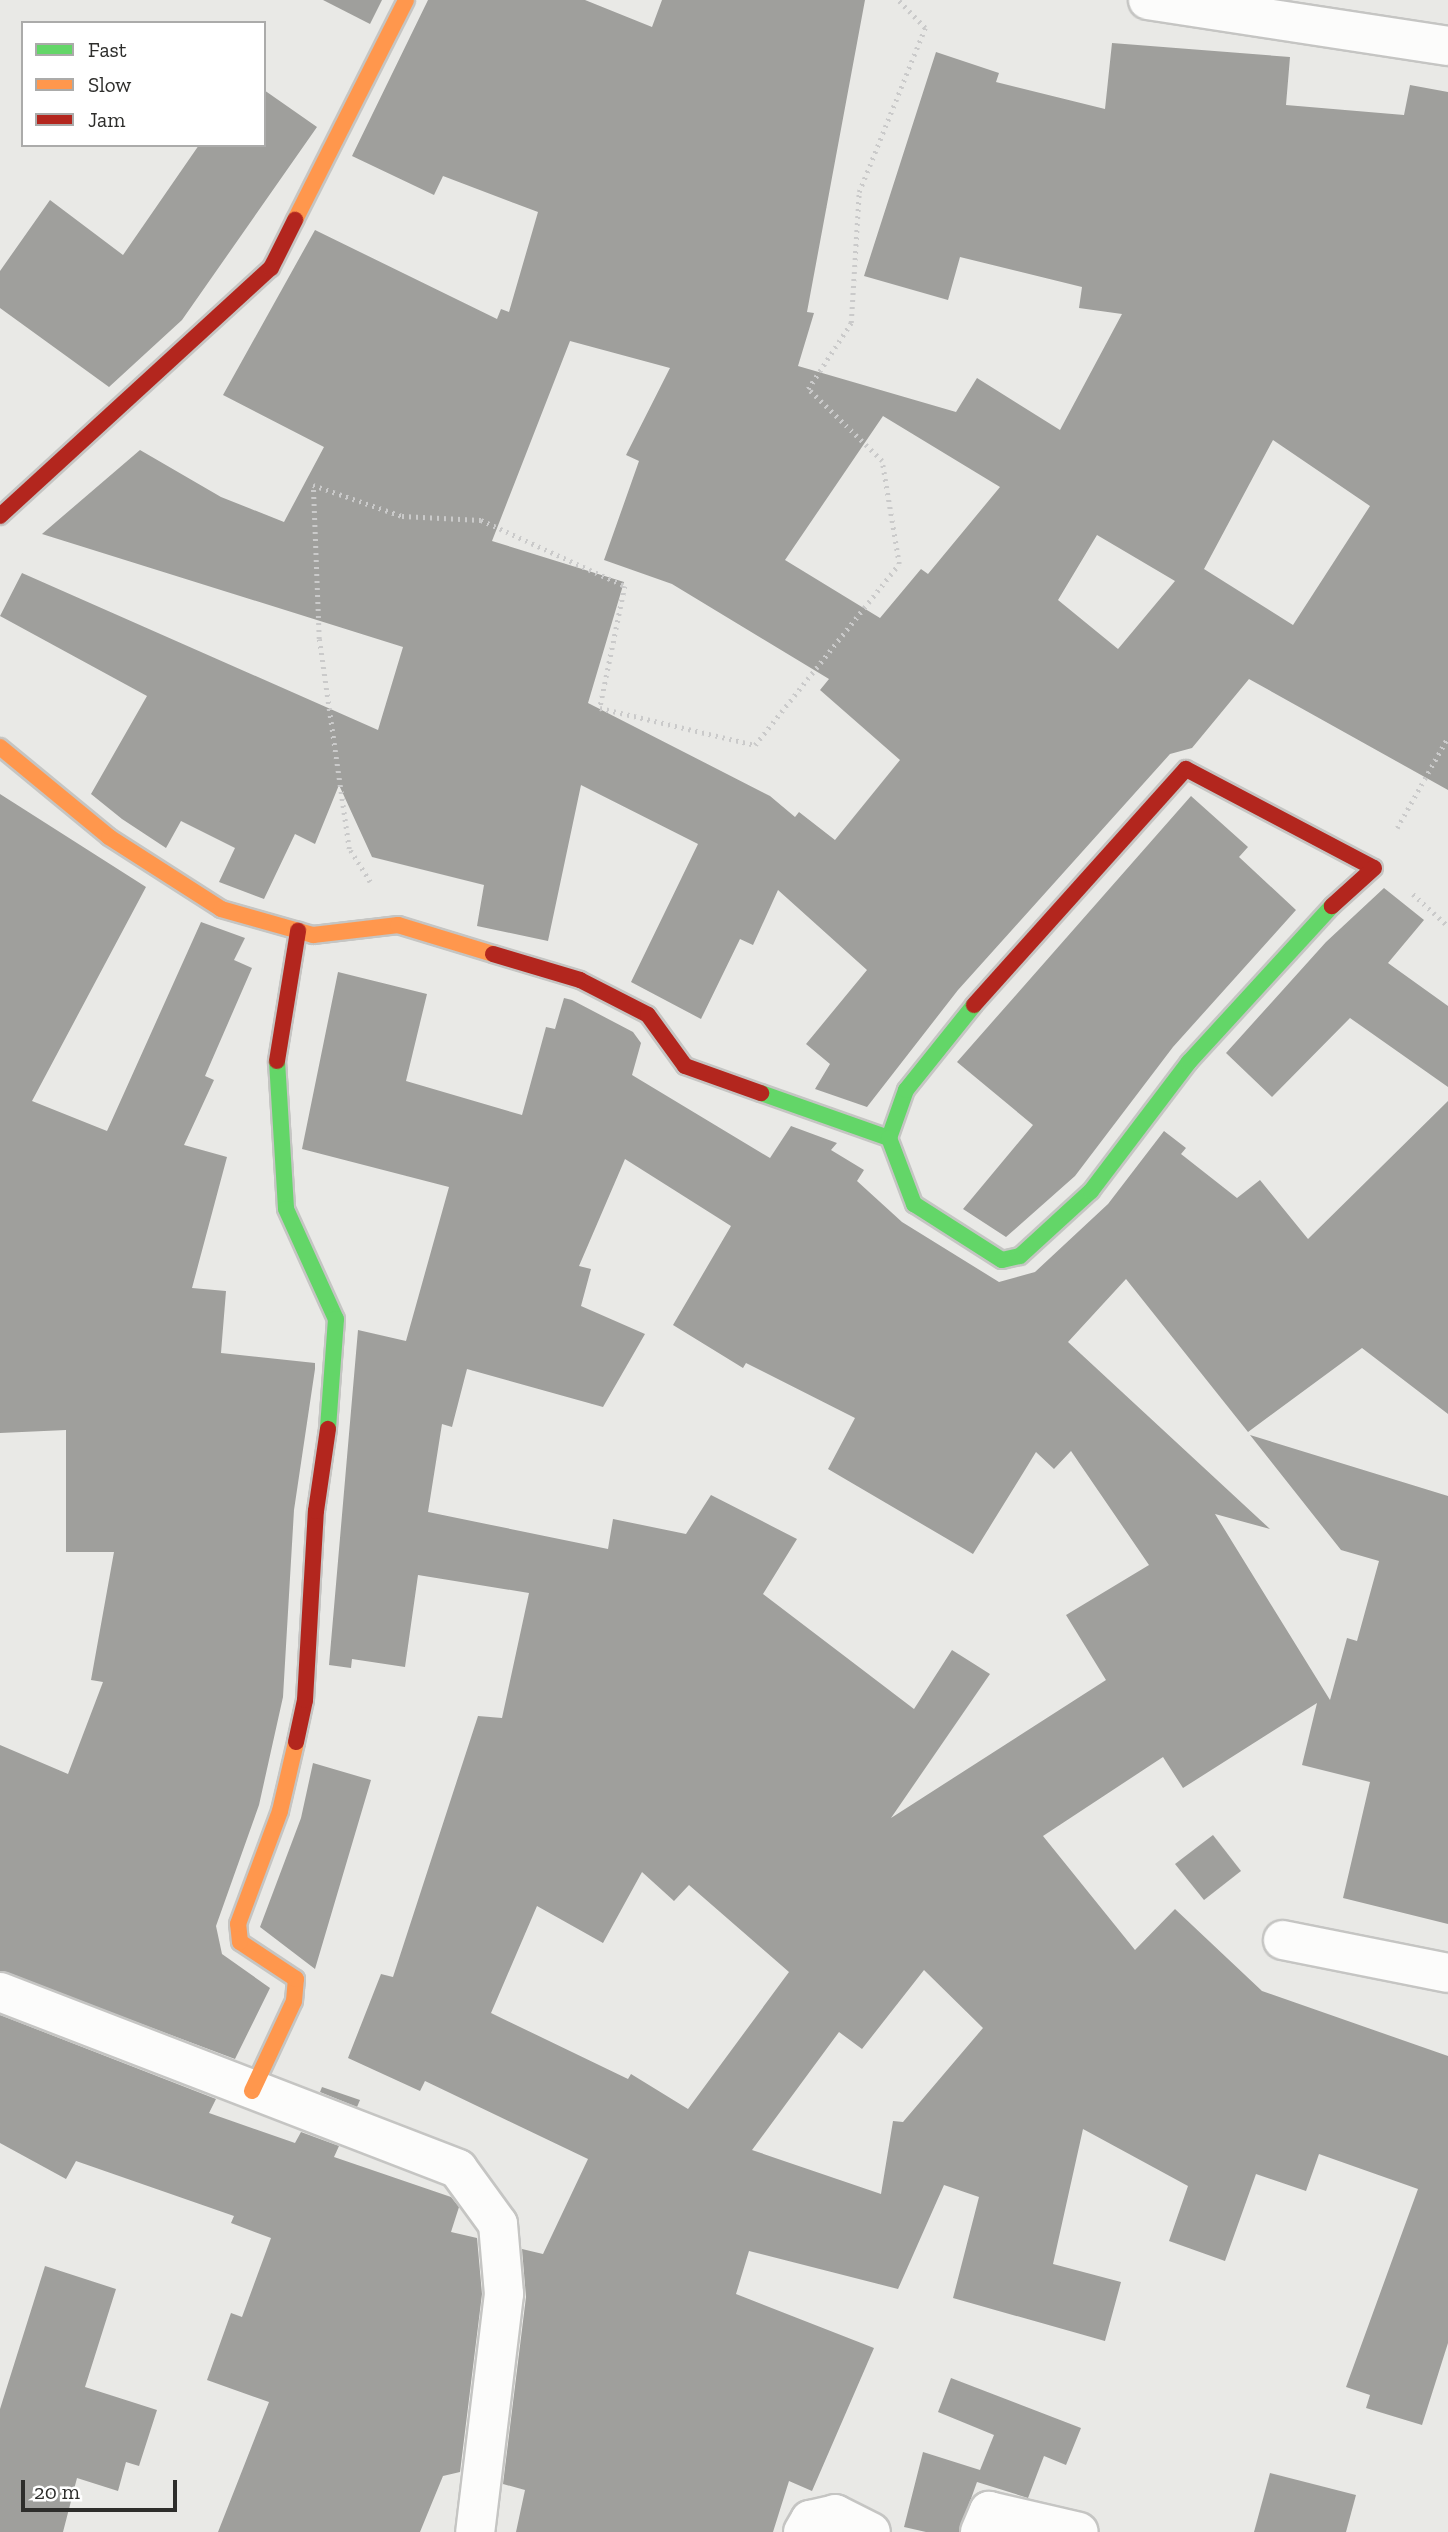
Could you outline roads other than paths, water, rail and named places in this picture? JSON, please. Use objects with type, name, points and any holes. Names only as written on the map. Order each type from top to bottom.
[{"type":"street","points":[[0,516],[271,268],[405,0]]},
{"type":"street","points":[[1148,0],[1448,46]]},
{"type":"street","points":[[0,747],[109,837],[221,909],[313,935],[398,925],[580,980],[648,1015],[685,1066],[889,1138],[915,1204],[1002,1261],[1020,1256],[1091,1191],[1189,1062],[1310,927],[1374,868],[1186,769],[965,1015],[906,1090],[889,1138]]},
{"type":"street","points":[[252,2091],[294,2001],[296,1979],[240,1942],[238,1924],[280,1811],[301,1723],[316,1511],[337,1370],[336,1319],[286,1209],[279,1140],[274,1077],[298,931]]},
{"type":"street","points":[[1283,1940],[1448,1973]]},
{"type":"street","points":[[0,1992],[458,2169],[498,2224],[504,2294],[475,2532]]},
{"type":"street","points":[[980,2532],[989,2511],[1079,2532]]},
{"type":"street","points":[[803,2532],[810,2520],[835,2514],[871,2532]]}]
